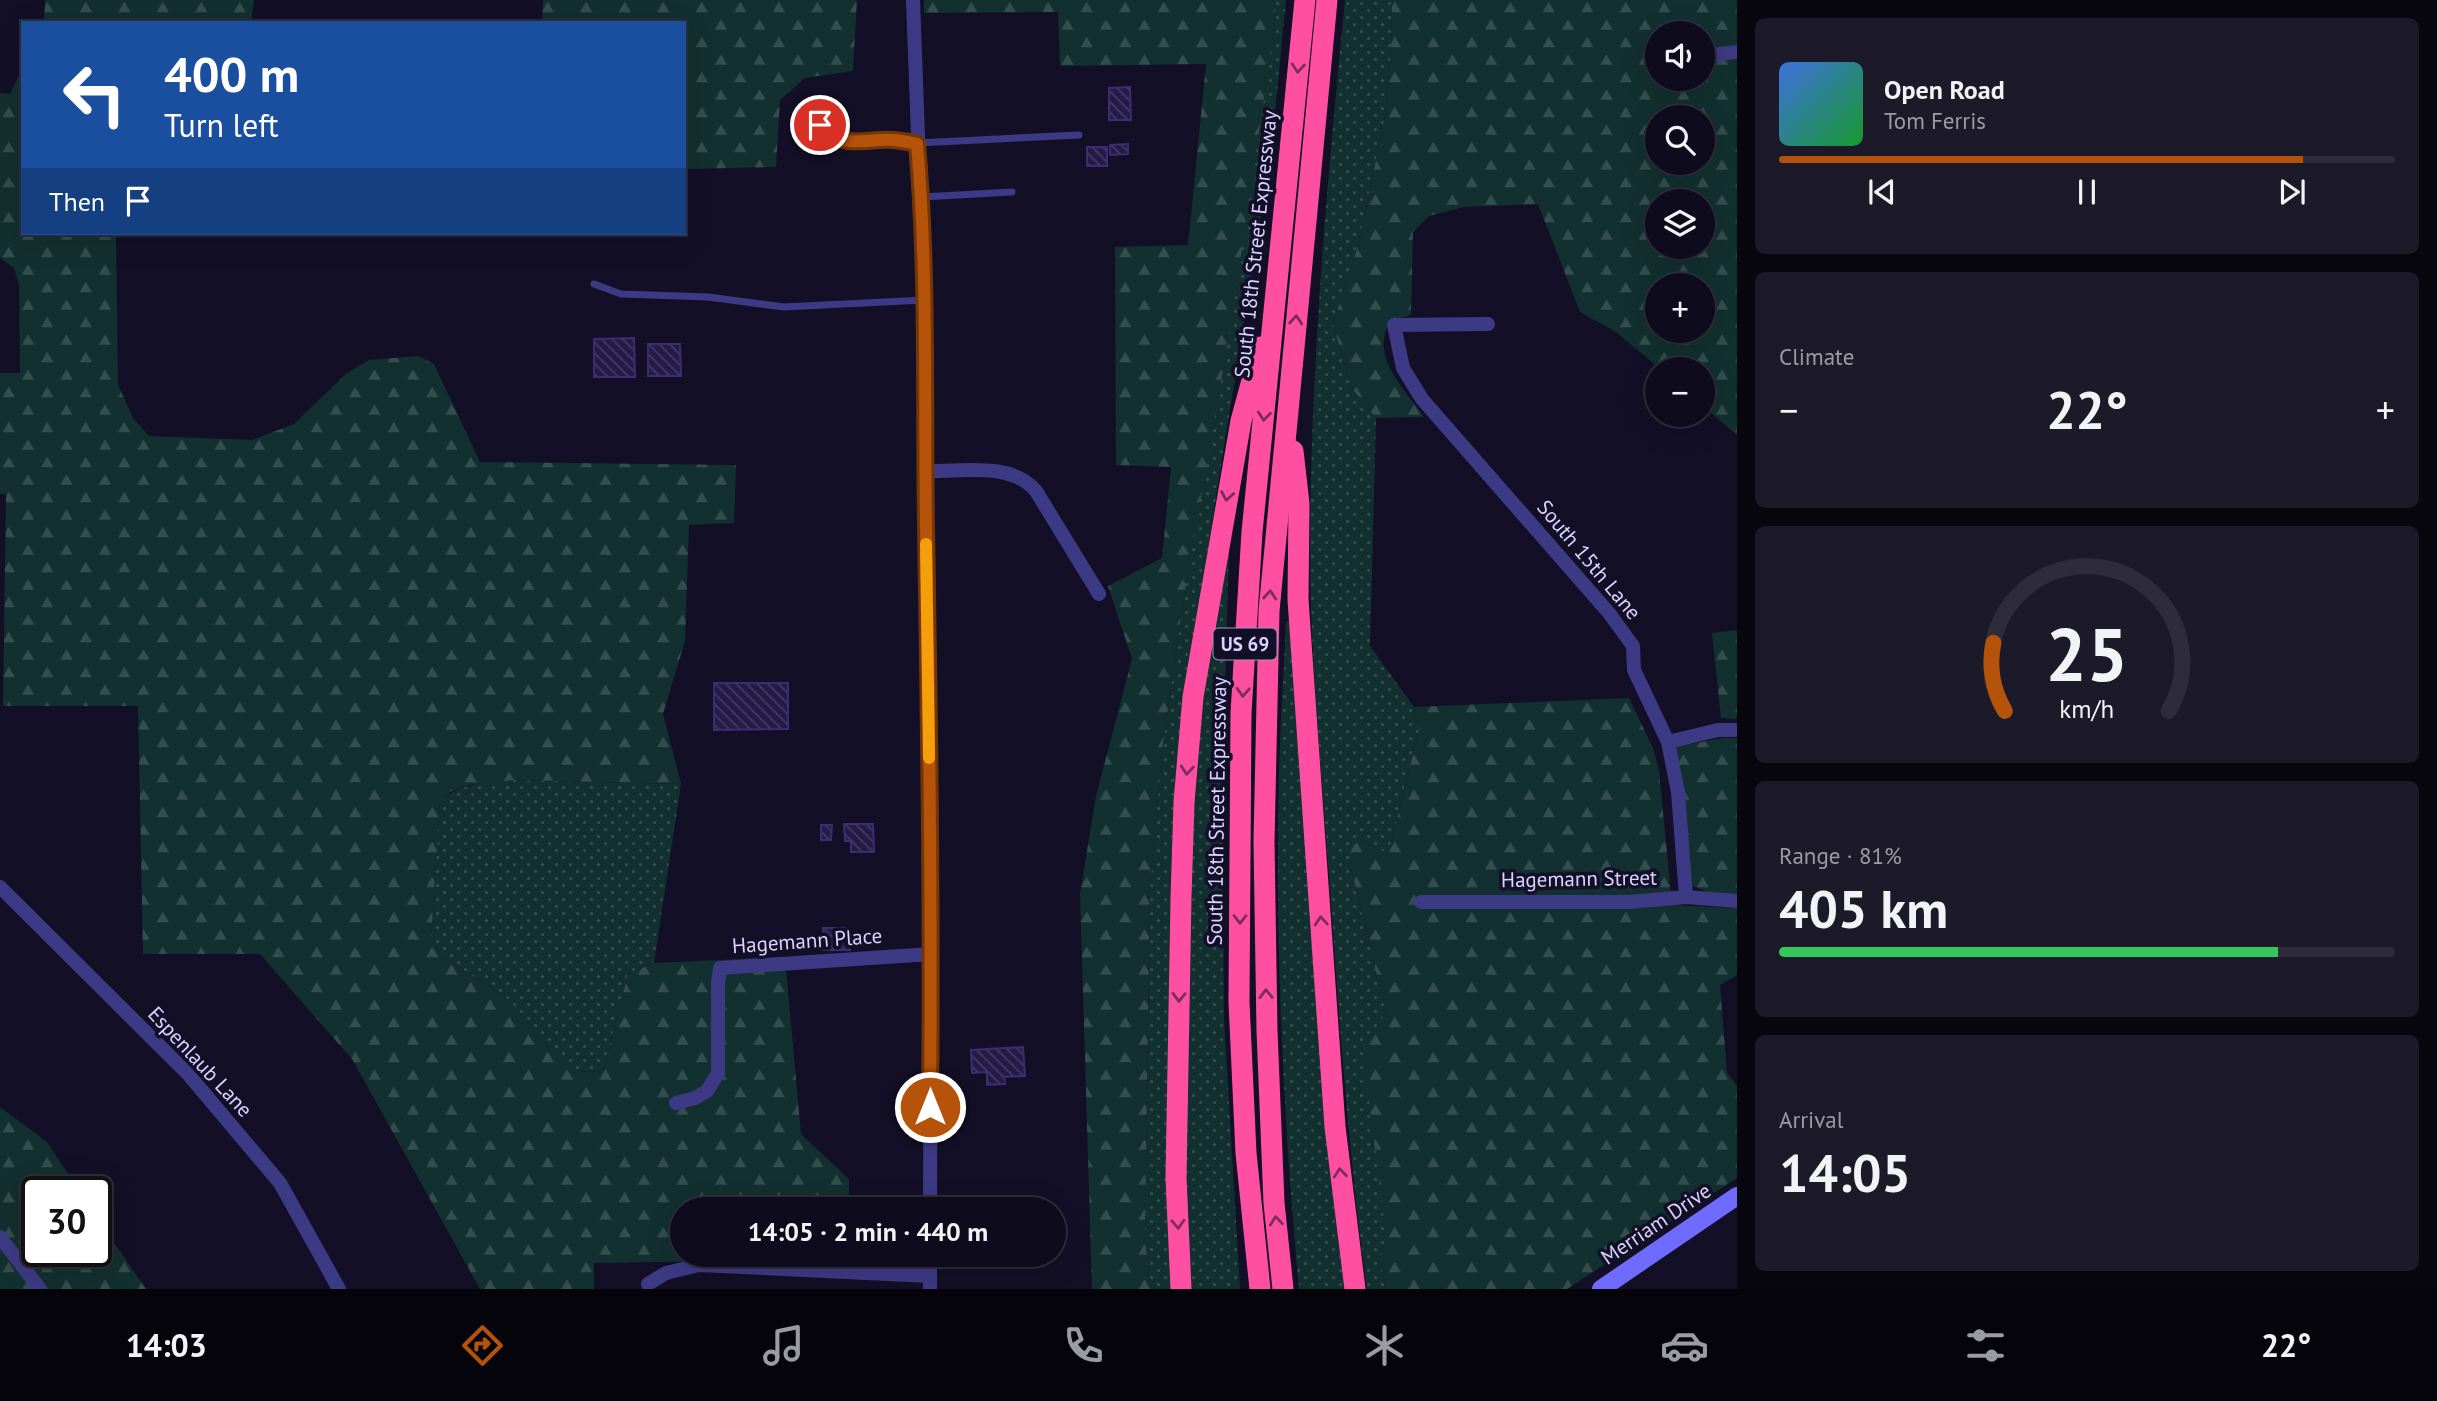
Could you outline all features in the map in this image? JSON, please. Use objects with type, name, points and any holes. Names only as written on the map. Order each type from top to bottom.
[{"type":"highway","name":"South 18th Street Expressway","points":[[1260,1289],[1246,1153],[1239,1002],[1241,713],[1252,532],[1305,0]]},
{"type":"highway","name":"US 69","points":[[1283,1289],[1274,1203],[1266,1031],[1264,842],[1269,611],[1327,0]]},
{"type":"highway","points":[[1181,1289],[1176,1178],[1181,897],[1184,803],[1193,697],[1241,421],[1277,287]]},
{"type":"highway","points":[[1288,405],[1299,504],[1298,600],[1335,1127],[1355,1289]]},
{"type":"main road","name":"Merriam Drive","points":[[1601,1289],[1737,1196]]},
{"type":"street","points":[[914,0],[917,144],[922,197],[926,471],[931,954],[930,1197]]},
{"type":"street","points":[[1720,54],[1737,52]]},
{"type":"street","name":"South 15th Lane","points":[[1488,324],[1394,325],[1403,368],[1422,399],[1609,612],[1633,646],[1634,670],[1668,742],[1678,792],[1686,897]]},
{"type":"street","points":[[926,471],[999,472],[1016,475],[1028,482],[1099,594]]},
{"type":"street","points":[[1668,742],[1717,730],[1737,730]]},
{"type":"street","name":"Espenlaub Lane","points":[[0,887],[188,1074],[272,1173],[339,1289]]},
{"type":"street","name":"Hagemann Street","points":[[1421,902],[1629,902],[1686,897],[1737,901]]},
{"type":"street","name":"Hagemann Place","points":[[676,1103],[695,1098],[706,1091],[718,1073],[720,968],[931,954]]},
{"type":"street","points":[[0,1237],[40,1289]]},
{"type":"street","points":[[648,1284],[666,1273],[699,1265],[930,1283]]},
{"type":"lane","points":[[820,125],[830,136],[846,141],[894,140],[917,144],[1079,135]]},
{"type":"lane","points":[[922,197],[1012,192]]},
{"type":"lane","points":[[594,284],[621,294],[708,297],[784,307],[923,300]]},
{"type":"green space","points":[[45,0],[254,0],[251,21],[44,21]]},
{"type":"green space","points":[[543,0],[857,0],[853,71],[805,78],[780,100],[776,167],[686,169],[686,21],[542,21]]},
{"type":"green space","points":[[924,0],[1276,0],[1231,323],[1183,602],[1162,751],[1150,887],[1145,1236],[1150,1289],[1092,1289],[1080,894],[1096,796],[1132,659],[1108,586],[1162,558],[1171,467],[1116,465],[1115,247],[1188,245],[1206,64],[1060,66],[1058,12],[924,13]]},
{"type":"green space","points":[[1276,0],[1286,0],[1271,153],[1179,740],[1169,955],[1172,1289],[1150,1289],[1145,1236],[1150,887],[1162,751],[1274,29]]},
{"type":"green space","points":[[1345,0],[1392,0],[1385,117],[1358,245],[1333,324],[1351,387],[1376,418],[1370,646],[1414,707],[1419,730],[1388,854],[1361,840],[1351,868],[1386,1013],[1385,1244],[1379,1257],[1386,1289],[1367,1289],[1354,1186],[1319,751],[1310,586],[1311,476],[1317,340],[1326,204]]},
{"type":"green space","points":[[1392,0],[1737,0],[1737,435],[1715,416],[1715,357],[1646,357],[1616,332],[1580,312],[1538,204],[1464,207],[1429,216],[1413,232],[1411,315],[1390,321],[1384,347],[1392,372],[1424,417],[1376,418],[1351,387],[1333,324],[1358,245],[1385,117]]},
{"type":"green space","points":[[21,71],[21,235],[116,235],[118,385],[133,418],[149,436],[252,440],[294,424],[347,373],[369,360],[418,356],[434,364],[480,462],[736,465],[734,523],[689,525],[685,641],[663,714],[681,784],[514,780],[468,785],[450,792],[440,802],[431,938],[440,955],[508,999],[569,1072],[603,1071],[628,974],[654,963],[783,957],[801,1134],[849,1179],[849,1197],[670,1197],[670,1262],[594,1263],[594,1289],[480,1289],[352,1059],[260,954],[143,954],[138,706],[3,706],[6,494],[0,494],[0,373],[20,373],[19,284],[14,268],[0,258],[0,93],[10,94]]},
{"type":"green space","points":[[1229,551],[1222,784],[1224,1018],[1240,1289],[1189,1289],[1185,1158],[1192,779],[1224,552]]},
{"type":"green space","points":[[1286,621],[1294,622],[1348,1289],[1299,1289],[1279,968],[1279,775]]},
{"type":"green space","points":[[1737,630],[1737,719],[1721,718],[1712,633]]},
{"type":"green space","points":[[1629,698],[1653,748],[1659,770],[1672,905],[1737,908],[1737,975],[1720,985],[1727,1072],[1737,1086],[1737,1178],[1567,1289],[1386,1289],[1379,1257],[1385,1244],[1385,1228],[1362,1046],[1386,1013],[1351,868],[1351,847],[1361,840],[1388,854],[1419,730],[1414,707]]},
{"type":"green space","points":[[1737,738],[1737,896],[1710,893],[1690,885],[1674,747]]},
{"type":"green space","points":[[514,780],[681,784],[654,963],[628,974],[603,1071],[569,1072],[508,999],[440,955],[431,938],[440,801],[466,787]]},
{"type":"green space","points":[[0,1107],[47,1142],[69,1176],[21,1176],[21,1267],[112,1267],[112,1239],[146,1289],[0,1289]]},
{"type":"building","points":[[1130,87],[1131,120],[1109,120],[1109,88]]},
{"type":"building","points":[[1128,144],[1128,154],[1110,155],[1110,145]]},
{"type":"building","points":[[1087,147],[1107,147],[1107,166],[1087,166]]},
{"type":"building","points":[[634,338],[635,377],[594,377],[594,339]]},
{"type":"building","points":[[648,344],[680,344],[681,376],[648,376]]},
{"type":"building","points":[[714,683],[788,683],[788,729],[714,730]]},
{"type":"building","points":[[844,824],[873,824],[874,852],[851,852],[851,841],[845,841]]},
{"type":"building","points":[[821,825],[832,825],[831,840],[821,840]]},
{"type":"building","points":[[823,928],[849,928],[850,950],[823,950]]},
{"type":"building","points":[[1023,1047],[1025,1076],[1004,1077],[1005,1084],[987,1085],[987,1072],[972,1073],[971,1050]]},
{"type":"slow traffic","points":[[926,544],[929,758]]},
{"type":"route","points":[[820,125],[830,136],[846,141],[858,143],[894,140],[917,144],[922,197],[925,373],[930,1107]]}]
